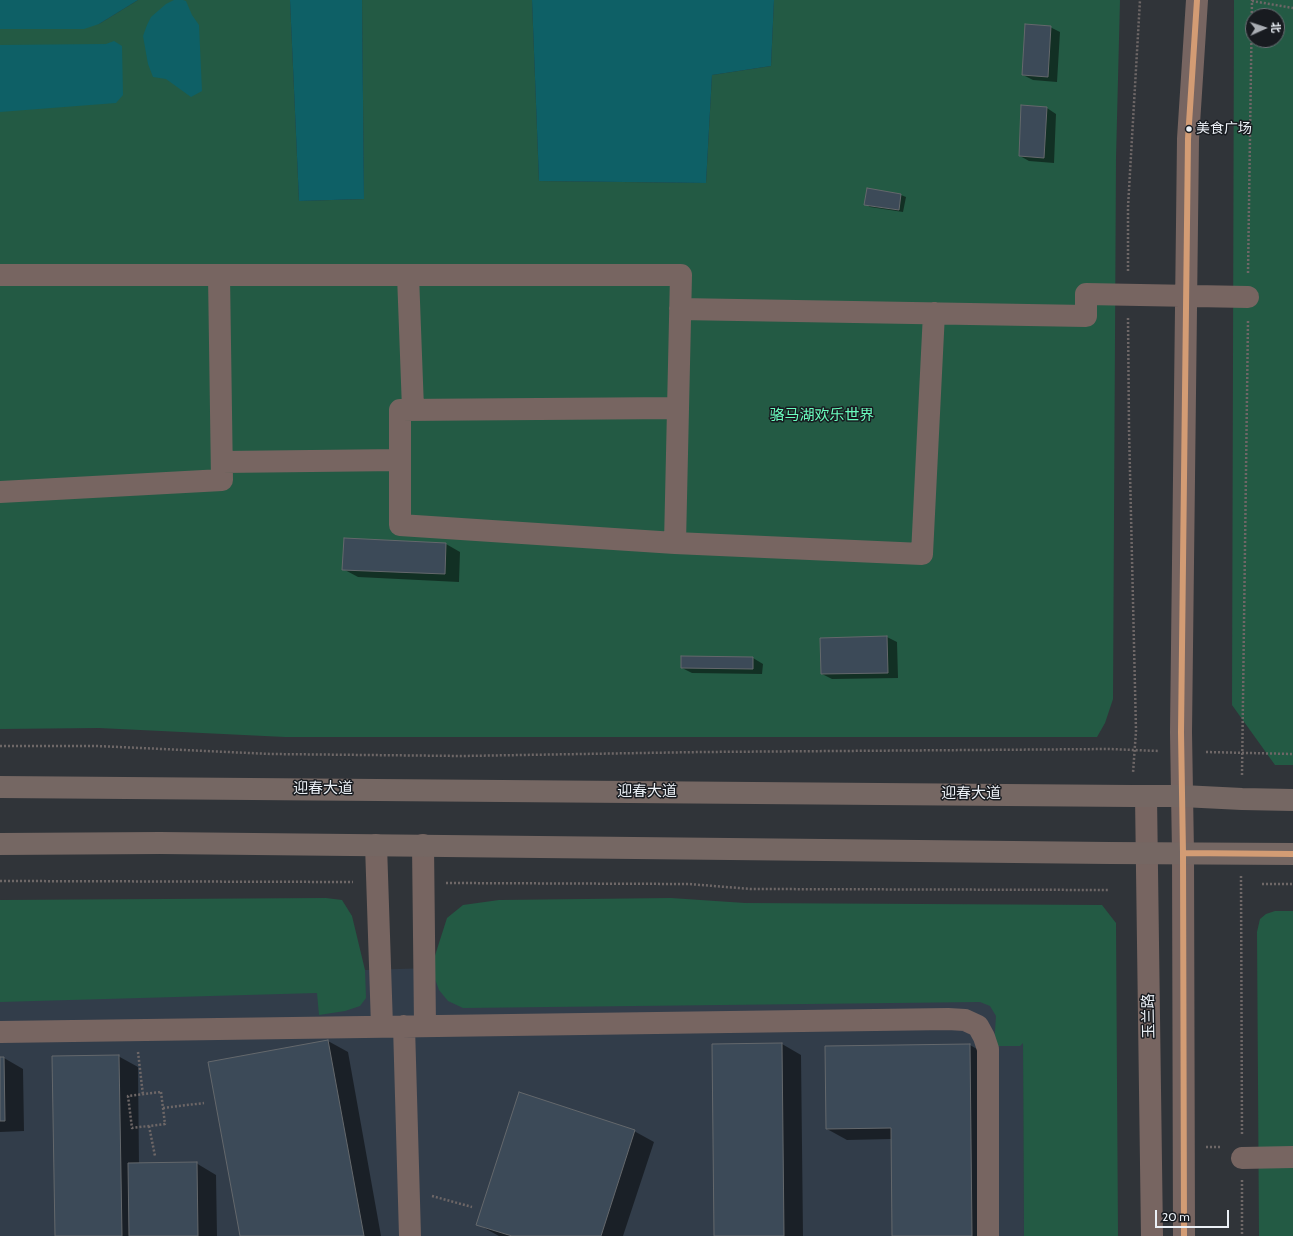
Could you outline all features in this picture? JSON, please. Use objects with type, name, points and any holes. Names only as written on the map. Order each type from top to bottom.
[{"type":"main road","name":"迎春大道","points":[[0,787],[1182,796],[1293,800]]},
{"type":"main road","points":[[0,844],[160,843],[1293,854]]},
{"type":"street","points":[[1184,1236],[1183,853],[1181,752],[1188,139],[1197,0]]},
{"type":"street","points":[[0,274],[681,275],[675,543]]},
{"type":"street","points":[[0,492],[222,480],[220,275]]},
{"type":"street","points":[[408,275],[413,409]]},
{"type":"street","points":[[680,309],[1086,316],[1086,294],[1248,297]]},
{"type":"street","points":[[678,408],[400,410],[400,525],[675,543],[922,554],[934,313]]},
{"type":"street","points":[[222,462],[400,460]]},
{"type":"street","name":"玉兰路","points":[[1139,796],[1146,852],[1148,908],[1152,1236]]},
{"type":"street","points":[[376,845],[382,1026]]},
{"type":"street","points":[[410,1236],[409,1190],[414,1026],[423,883],[423,846]]},
{"type":"street","points":[[0,1032],[382,1026],[965,1020],[978,1026],[984,1036],[988,1049],[988,1236]]},
{"type":"street","points":[[1242,1152],[1293,1158]]},
{"type":"path","points":[[1139,796],[1135,750],[1136,731],[1129,429],[1128,207],[1140,0]]},
{"type":"path","points":[[1242,799],[1252,1],[1293,8]]},
{"type":"path","points":[[0,746],[97,746],[271,754],[462,756],[710,752],[1135,750],[1293,754]]},
{"type":"path","points":[[1241,854],[1242,1236]]},
{"type":"path","points":[[0,881],[378,882]]},
{"type":"path","points":[[423,883],[689,884],[751,889],[1109,890]]},
{"type":"path","points":[[1262,884],[1293,884]]},
{"type":"path","points":[[135,1030],[143,1095]]},
{"type":"path","points":[[161,1092],[163,1108],[165,1124],[132,1128],[128,1096],[161,1092]]},
{"type":"path","points":[[163,1108],[204,1103]]},
{"type":"path","points":[[149,1126],[155,1156]]},
{"type":"path","points":[[1184,1147],[1242,1152]]},
{"type":"path","points":[[409,1190],[472,1207]]},
{"type":"shaded area","points":[[0,967],[365,970],[431,968],[1023,985],[1024,1236],[0,1236]]},
{"type":"green space","name":"骆马湖欢乐世界","points":[[138,0],[290,0],[299,201],[364,199],[362,0],[532,0],[539,181],[706,183],[712,75],[771,66],[774,0],[1120,0],[1116,158],[1113,699],[1105,723],[1097,737],[285,737],[99,728],[0,729],[0,29],[99,24]]},
{"type":"green space","points":[[1234,0],[1293,0],[1293,765],[1275,765],[1232,705]]},
{"type":"green space","points":[[326,898],[342,900],[352,916],[365,970],[366,998],[360,1006],[345,1011],[319,1015],[317,993],[0,1002],[0,900]]},
{"type":"green space","points":[[671,898],[745,903],[1102,905],[1116,923],[1118,1236],[1024,1236],[1023,1043],[1020,1046],[994,1046],[996,1016],[990,1006],[980,1002],[463,1008],[448,1001],[439,990],[431,968],[447,918],[463,905],[499,900]]},
{"type":"green space","points":[[1275,911],[1293,911],[1293,1236],[1259,1236],[1257,932],[1260,919],[1266,914]]},
{"type":"water","points":[[0,0],[138,0],[99,24],[84,29],[0,29]]},
{"type":"water","points":[[174,0],[186,1],[192,15],[199,25],[202,91],[191,97],[166,79],[153,77],[148,64],[143,36],[151,17],[166,4]]},
{"type":"water","points":[[290,0],[362,0],[364,199],[299,201]]},
{"type":"water","points":[[532,0],[774,0],[771,66],[712,75],[706,183],[539,181]]},
{"type":"water","points":[[114,41],[122,46],[123,95],[116,103],[0,112],[0,45],[106,44]]},
{"type":"building","points":[[1025,24],[1051,26],[1048,77],[1022,75]]},
{"type":"building","points":[[1021,105],[1047,107],[1044,158],[1019,156]]},
{"type":"building","points":[[867,188],[901,194],[899,210],[864,205]]},
{"type":"building","points":[[344,538],[446,543],[445,574],[342,570]]},
{"type":"building","points":[[887,636],[888,673],[821,674],[820,638]]},
{"type":"building","points":[[681,656],[753,657],[753,669],[681,668]]},
{"type":"building","points":[[328,1040],[364,1236],[240,1236],[208,1062]]},
{"type":"building","points":[[782,1043],[784,1236],[714,1236],[712,1044]]},
{"type":"building","points":[[970,1044],[972,1236],[892,1236],[891,1128],[826,1129],[825,1046]]},
{"type":"building","points":[[119,1055],[122,1236],[55,1236],[52,1056]]},
{"type":"building","points":[[0,1057],[4,1057],[5,1121],[0,1121]]},
{"type":"building","points":[[519,1092],[635,1130],[601,1236],[512,1236],[476,1225]]},
{"type":"building","points":[[197,1162],[198,1236],[129,1236],[128,1163]]},
{"type":"transit line","points":[[1184,1236],[1183,853],[1181,732],[1188,139],[1197,0]]},
{"type":"transit line","points":[[1183,853],[1293,854]]},
{"type":"place","name":"美食广场","points":[[1189,129]]}]
